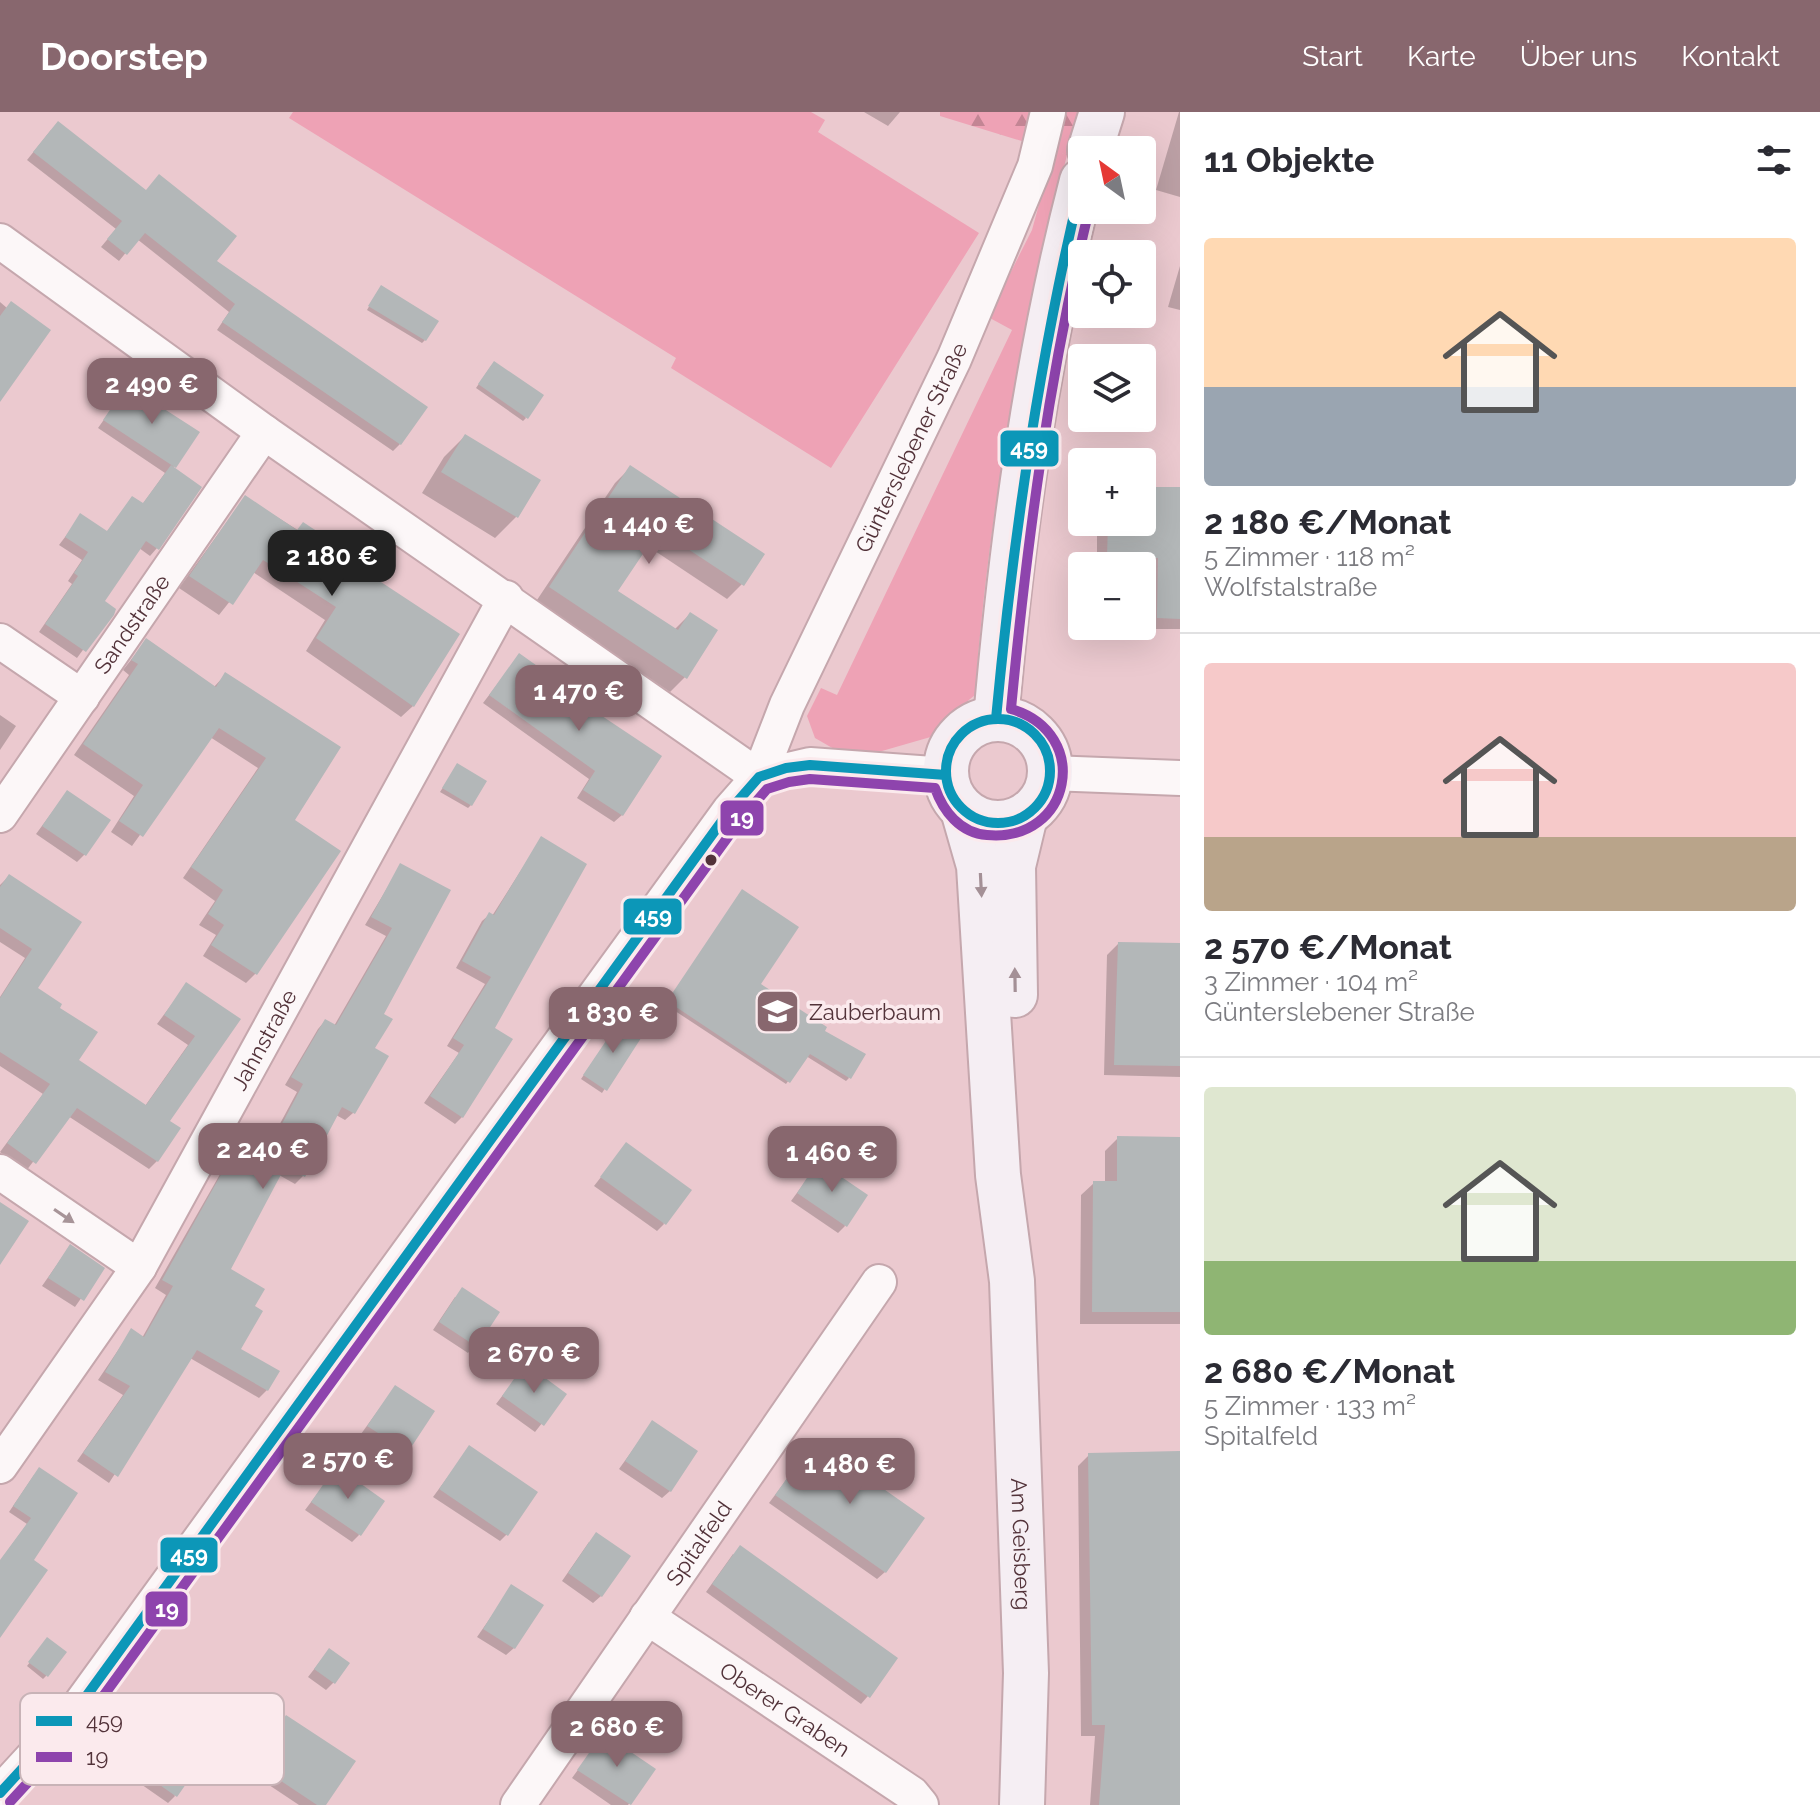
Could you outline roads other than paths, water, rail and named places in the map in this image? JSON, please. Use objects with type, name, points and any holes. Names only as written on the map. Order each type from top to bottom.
[{"type":"street","name":"Günterslebener Straße","points":[[89,1693],[723,820],[759,777],[787,705],[954,359],[1035,166],[1048,112]]},
{"type":"street","points":[[1094,136],[1102,112]]},
{"type":"street","points":[[996,719],[1010,564],[1032,413],[1058,275],[1071,224]]},
{"type":"street","points":[[0,241],[264,432],[759,777],[810,765],[954,792]]},
{"type":"street","name":"Sandstraße","points":[[0,815],[264,432]]},
{"type":"street","name":"Jahnstraße","points":[[0,1466],[139,1267],[506,598]]},
{"type":"street","points":[[0,641],[82,697]]},
{"type":"street","points":[[996,719],[1011,721],[1032,731],[1045,749],[1050,773],[1047,790],[1025,816],[997,823],[973,817],[954,792],[947,761],[958,738],[980,722],[996,719]]},
{"type":"street","points":[[1050,773],[1180,778]]},
{"type":"street","name":"Am Geisberg","points":[[954,792],[979,866],[998,1175],[1012,1281]]},
{"type":"street","name":"Am Geisberg","points":[[1022,1805],[1026,1673],[1012,1281],[1018,1176],[1013,866],[1025,816]]},
{"type":"street","points":[[0,1172],[139,1267]]},
{"type":"street","name":"Spitalfeld","points":[[518,1805],[879,1282]]},
{"type":"street","name":"Oberer Graben","points":[[647,1617],[912,1794],[921,1805]]},
{"type":"street","name":"Günterslebener Straße","points":[[0,1793],[20,1771]]},
{"type":"place","name":"Zauberbaum","points":[[778,1012]]}]
